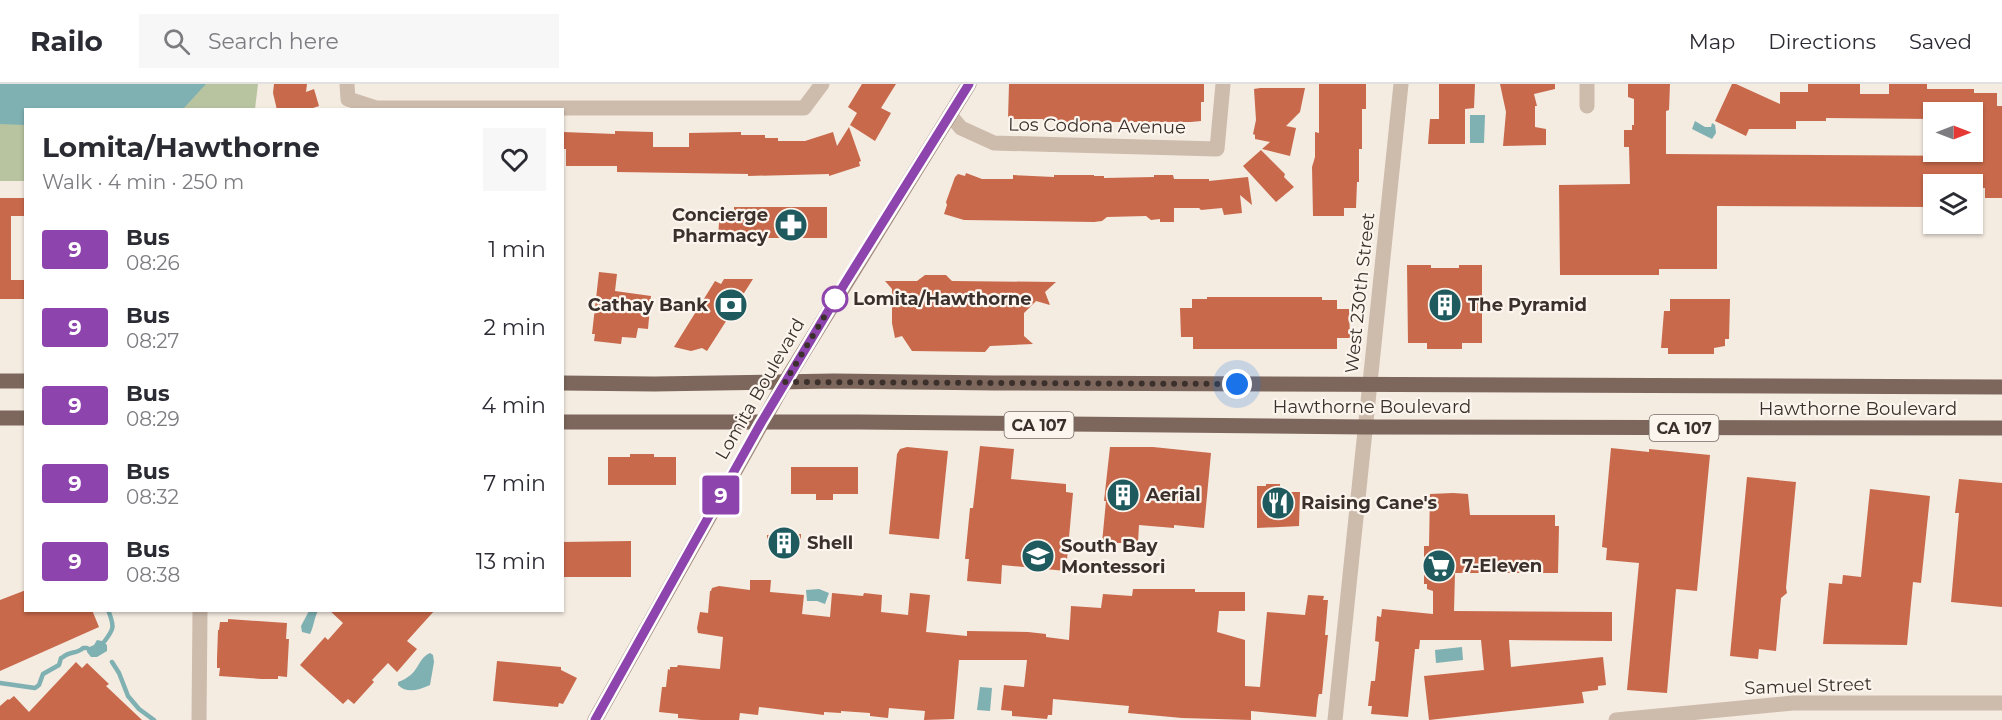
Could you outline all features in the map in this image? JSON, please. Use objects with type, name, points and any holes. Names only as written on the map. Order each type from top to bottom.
[{"type":"main road","name":"Lomita Boulevard","points":[[599,719],[761,423],[969,84]]},
{"type":"main road","points":[[0,381],[24,381]]},
{"type":"main road","name":"Hawthorne Boulevard","points":[[564,383],[2002,387]]},
{"type":"main road","points":[[0,418],[24,418]]},
{"type":"main road","name":"Hawthorne Boulevard","points":[[564,422],[1365,428],[2002,429]]},
{"type":"street","points":[[347,92],[376,108],[804,108],[822,84]]},
{"type":"street","name":"Los Codona Avenue","points":[[950,115],[961,128],[994,143],[1217,149],[1223,84]]},
{"type":"street","name":"West 230th Street","points":[[1335,720],[1401,84]]},
{"type":"street","points":[[1587,84],[1587,106]]},
{"type":"street","points":[[199,720],[200,612]]},
{"type":"street","name":"Samuel Street","points":[[1616,720],[1713,715],[1793,703],[2002,704]]},
{"type":"street","points":[[1900,720],[1901,704]]},
{"type":"green space","points":[[0,84],[258,84],[255,108],[24,108],[24,181],[0,181]]},
{"type":"water","points":[[0,84],[206,84],[184,108],[24,108],[24,125],[0,124]]},
{"type":"water","points":[[1470,115],[1485,115],[1484,143],[1470,143]]},
{"type":"water","points":[[1695,121],[1705,127],[1711,127],[1712,123],[1715,125],[1716,133],[1712,139],[1692,129]]},
{"type":"water","points":[[819,589],[829,593],[825,604],[807,601],[806,590]]},
{"type":"water","points":[[308,612],[318,612],[310,634],[302,632],[301,626]]},
{"type":"water","points":[[97,640],[107,645],[107,651],[97,657],[91,657],[87,648],[94,645]]},
{"type":"water","points":[[1462,647],[1463,660],[1436,663],[1435,650]]},
{"type":"water","points":[[430,653],[433,655],[434,662],[430,685],[417,690],[405,690],[398,685],[398,682],[415,671],[422,659]]},
{"type":"water","points":[[980,687],[992,688],[990,711],[977,710]]},
{"type":"building","points":[[274,84],[307,84],[306,92],[314,89],[319,106],[277,108],[273,93]]},
{"type":"building","points":[[862,84],[896,84],[881,108],[891,113],[875,141],[850,125],[857,113],[848,107]]},
{"type":"building","points":[[1009,84],[1204,84],[1204,102],[1201,102],[1201,121],[1191,122],[1043,122],[1043,119],[1008,119]]},
{"type":"building","points":[[1319,84],[1366,84],[1366,109],[1362,109],[1362,149],[1359,149],[1356,208],[1344,208],[1344,216],[1313,216],[1312,167],[1315,157],[1315,132],[1319,133]]},
{"type":"building","points":[[1439,84],[1475,84],[1474,108],[1465,109],[1465,144],[1428,144],[1430,119],[1439,119]]},
{"type":"building","points":[[1500,84],[1555,84],[1555,89],[1534,94],[1537,106],[1535,106],[1535,127],[1546,129],[1546,145],[1503,146],[1506,112]]},
{"type":"building","points":[[1628,84],[1670,84],[1669,110],[1666,111],[1666,154],[1923,156],[1923,162],[1983,162],[1983,102],[1923,102],[1923,119],[1826,118],[1826,121],[1796,121],[1796,129],[1749,129],[1746,136],[1715,121],[1732,84],[1780,104],[1780,92],[1808,92],[1808,84],[1860,84],[1860,94],[1889,94],[1889,84],[1927,84],[1927,89],[1974,89],[1974,93],[1997,93],[1997,106],[2002,106],[2002,198],[1985,198],[1983,174],[1923,174],[1923,207],[1717,206],[1717,269],[1659,269],[1659,275],[1560,275],[1559,185],[1630,184],[1629,147],[1624,147],[1624,130],[1632,130],[1632,125],[1634,125],[1634,99],[1628,97]]},
{"type":"building","points":[[1305,88],[1300,112],[1286,126],[1296,128],[1290,156],[1262,149],[1270,142],[1255,139],[1253,134],[1256,120],[1254,89]]},
{"type":"building","points":[[849,127],[861,161],[860,166],[829,176],[829,174],[748,176],[748,174],[617,172],[617,166],[566,166],[564,132],[615,134],[615,131],[653,132],[653,147],[689,147],[689,133],[741,132],[741,135],[765,135],[765,138],[778,138],[778,141],[805,141],[833,132],[837,146]]},
{"type":"building","points":[[1261,150],[1285,174],[1284,177],[1294,187],[1276,202],[1243,166]]},
{"type":"building","points":[[966,173],[982,179],[1013,179],[1013,175],[1054,177],[1054,175],[1094,175],[1104,176],[1104,178],[1173,175],[1174,179],[1209,179],[1209,181],[1248,177],[1252,205],[1240,195],[1242,213],[1224,215],[1222,208],[1201,210],[1199,208],[1174,208],[1174,222],[1160,222],[1160,219],[1151,220],[1146,216],[1107,217],[1102,221],[1094,222],[964,220],[944,214],[955,177],[958,174],[965,176]]},
{"type":"building","points":[[0,198],[24,198],[24,216],[11,216],[11,280],[24,280],[24,299],[0,299]]},
{"type":"building","points":[[734,207],[827,207],[827,238],[718,236],[720,211],[734,211]]},
{"type":"building","name":"The Pyramid","points":[[1407,265],[1459,268],[1459,265],[1482,265],[1482,343],[1462,343],[1462,349],[1427,349],[1427,343],[1408,343]]},
{"type":"building","points":[[599,272],[617,274],[615,291],[651,296],[648,329],[638,328],[636,338],[622,337],[621,344],[594,341],[595,334],[592,334]]},
{"type":"building","points":[[925,275],[946,275],[952,281],[1056,282],[1045,292],[1050,305],[1036,301],[1024,313],[1024,336],[1033,344],[990,346],[985,352],[912,351],[902,336],[895,338],[892,323],[892,289],[885,281],[917,281]]},
{"type":"building","points":[[724,279],[753,279],[707,351],[702,348],[691,351],[674,347],[715,281],[721,284]]},
{"type":"building","points":[[1207,297],[1322,297],[1322,300],[1337,300],[1337,309],[1349,309],[1350,338],[1337,338],[1337,349],[1193,349],[1193,337],[1181,337],[1180,308],[1192,308],[1192,299],[1207,299]]},
{"type":"building","points":[[1670,299],[1730,299],[1729,339],[1725,339],[1725,346],[1714,348],[1714,354],[1668,354],[1668,348],[1661,348],[1664,311],[1670,311]]},
{"type":"building","points":[[980,446],[1014,449],[1011,479],[1066,484],[1066,492],[1073,493],[1066,571],[1002,565],[1001,584],[967,581],[969,559],[965,559]]},
{"type":"building","points":[[907,447],[948,451],[939,539],[889,534],[897,454],[900,449]]},
{"type":"building","points":[[1110,447],[1153,447],[1211,453],[1204,528],[1139,525],[1138,543],[1102,543]]},
{"type":"building","points":[[1611,448],[1710,455],[1697,591],[1676,589],[1667,693],[1627,690],[1639,563],[1606,560],[1607,548],[1602,547]]},
{"type":"building","points":[[630,454],[676,457],[676,485],[608,485],[608,457],[630,457]]},
{"type":"building","points":[[791,467],[858,467],[858,494],[833,494],[833,500],[816,500],[816,494],[791,494]]},
{"type":"building","points":[[1747,477],[1796,482],[1787,593],[1781,598],[1776,651],[1759,649],[1758,659],[1730,656]]},
{"type":"building","points":[[1959,479],[2002,483],[2002,607],[1951,602],[1959,513],[1955,513]]},
{"type":"building","name":"Raising Cane's","points":[[1266,484],[1280,484],[1280,492],[1300,492],[1299,526],[1257,528],[1257,486],[1266,486]]},
{"type":"building","points":[[1870,489],[1930,496],[1921,583],[1913,582],[1907,645],[1823,644],[1829,583],[1842,584],[1843,575],[1861,577]]},
{"type":"building","points":[[1430,494],[1468,494],[1470,515],[1555,515],[1555,526],[1559,526],[1558,573],[1455,573],[1454,611],[1612,612],[1612,641],[1509,640],[1511,667],[1603,657],[1606,685],[1598,686],[1598,690],[1582,692],[1584,703],[1429,720],[1424,676],[1484,670],[1481,640],[1420,640],[1419,649],[1415,649],[1408,717],[1371,714],[1372,706],[1368,706],[1371,681],[1375,681],[1379,642],[1375,641],[1377,616],[1381,617],[1382,609],[1433,614],[1433,591],[1427,589],[1427,584],[1424,584],[1424,546],[1429,546]]},
{"type":"building","name":"Shell","points":[[801,534],[801,546],[767,547],[767,535]]},
{"type":"building","points":[[631,541],[631,577],[564,577],[564,542]]},
{"type":"building","points":[[750,580],[771,580],[770,592],[804,595],[802,614],[830,617],[832,593],[863,596],[864,593],[882,595],[881,612],[908,615],[910,593],[930,595],[926,632],[967,636],[967,631],[1028,632],[1069,640],[1071,606],[1101,608],[1103,594],[1132,596],[1133,589],[1245,592],[1245,611],[1219,611],[1217,632],[1245,640],[1245,686],[1260,687],[1267,612],[1305,615],[1308,595],[1324,596],[1323,600],[1328,600],[1325,635],[1328,635],[1322,694],[1319,694],[1316,717],[1251,711],[1251,720],[1182,718],[1128,713],[1129,706],[1053,699],[1052,715],[1048,715],[1047,719],[1012,716],[1012,711],[1001,710],[1004,685],[1024,687],[1027,660],[959,660],[954,719],[924,720],[925,711],[889,708],[888,718],[870,716],[870,713],[841,711],[841,713],[824,712],[824,715],[759,707],[758,715],[740,713],[739,720],[678,718],[678,714],[659,712],[662,687],[666,687],[670,667],[678,665],[720,669],[723,637],[698,633],[697,628],[700,612],[708,613],[712,588],[719,586],[750,590]]},
{"type":"building","points":[[24,591],[24,612],[93,612],[99,627],[0,671],[0,600]]},
{"type":"building","points":[[331,612],[433,612],[407,641],[417,649],[397,672],[388,663],[354,704],[348,699],[343,704],[300,665],[325,637],[328,640],[343,623]]},
{"type":"building","points":[[228,619],[287,623],[286,639],[289,639],[287,677],[262,679],[219,676],[220,668],[217,668],[218,630],[220,622],[228,622]]},
{"type":"building","points":[[497,661],[561,667],[561,670],[577,678],[563,704],[559,703],[558,707],[493,701]]},
{"type":"building","points":[[76,662],[82,668],[87,663],[109,684],[106,686],[142,720],[0,720],[0,706],[8,699],[14,696],[29,712]]},
{"type":"waterway","points":[[104,642],[112,628],[109,612]]},
{"type":"waterway","points":[[63,657],[87,648]]},
{"type":"waterway","points":[[0,683],[35,688],[39,685],[43,674],[59,665],[61,658]]},
{"type":"waterway","points":[[112,662],[128,696],[139,709],[154,720]]},
{"type":"bus line","name":"9","points":[[595,720],[761,423],[969,84]]},
{"type":"place","name":"Concierge Pharmacy","points":[[791,225]]},
{"type":"place","name":"Lomita/Hawthorne","points":[[835,299]]},
{"type":"place","name":"Cathay Bank","points":[[731,305]]},
{"type":"place","name":"The Pyramid","points":[[1445,305]]},
{"type":"place","name":"Aerial","points":[[1123,495]]},
{"type":"place","name":"Raising Cane's","points":[[1278,503]]},
{"type":"place","name":"Shell","points":[[784,543]]},
{"type":"place","name":"South Bay Montessori","points":[[1038,556]]},
{"type":"place","name":"7-Eleven","points":[[1439,566]]},
{"type":"route","points":[[835,299],[785,382],[1237,384]]}]
